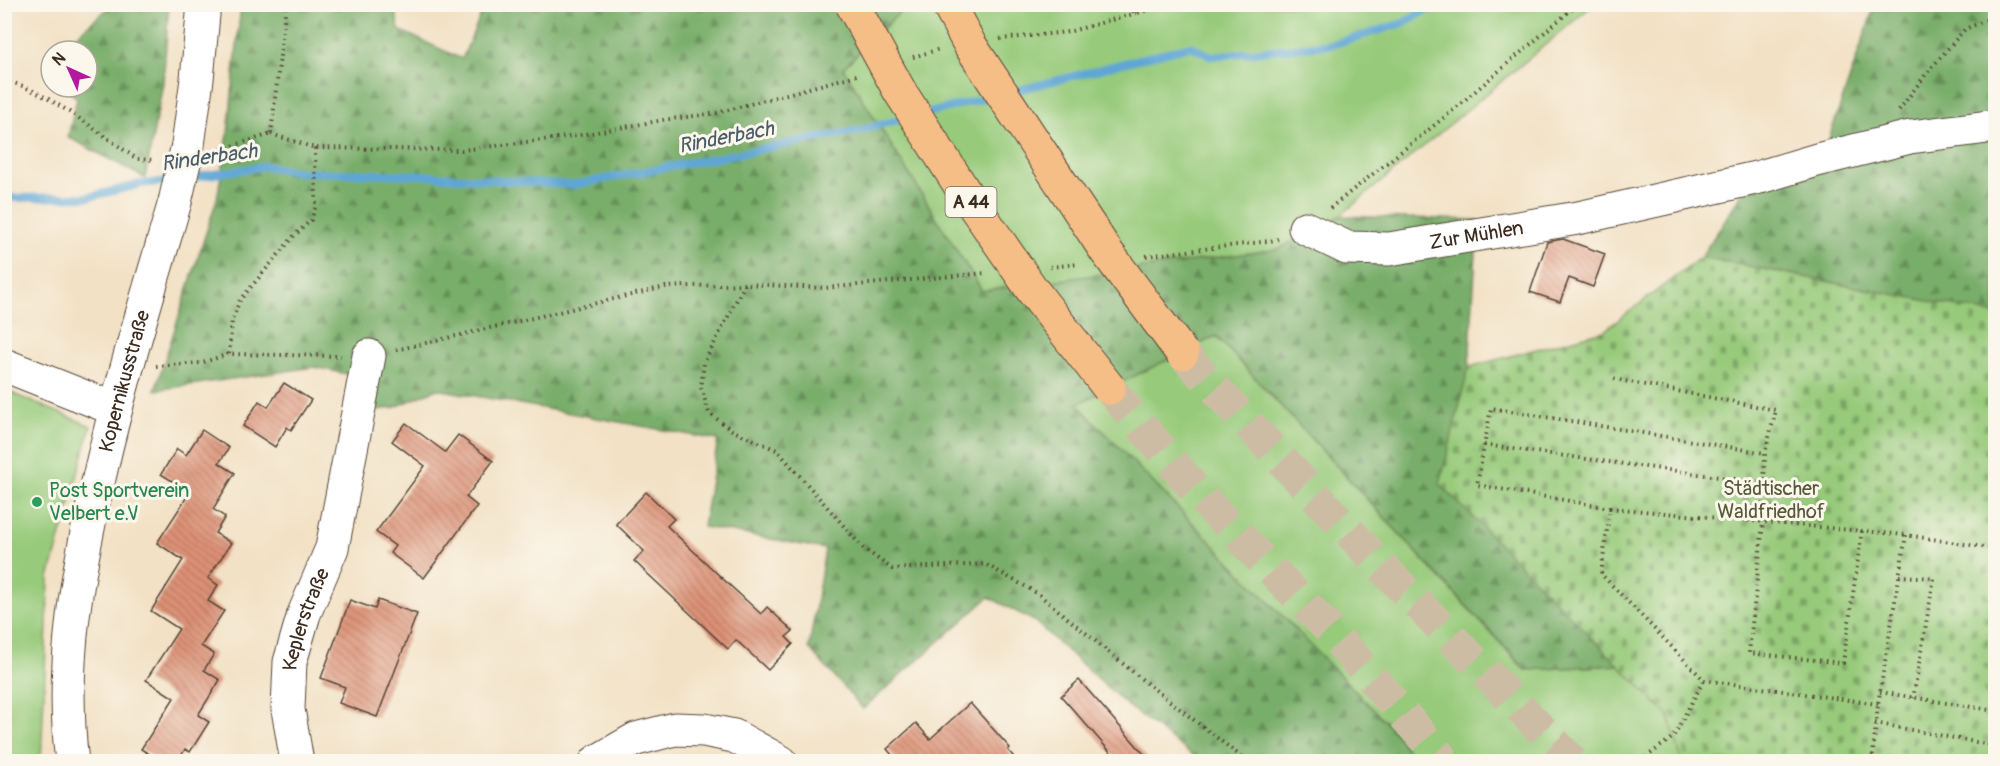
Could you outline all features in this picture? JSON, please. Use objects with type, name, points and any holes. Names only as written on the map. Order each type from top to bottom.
[{"type":"highway","name":"A 44","points":[[852,4],[899,90],[965,193],[1033,291],[1109,388]]},
{"type":"highway","points":[[948,4],[968,44],[1106,251],[1182,353]]},
{"type":"highway","points":[[964,4],[968,44]]},
{"type":"street","name":"Kopernikusstraße","points":[[72,762],[68,695],[73,602],[81,556],[128,359],[188,152],[204,4]]},
{"type":"street","name":"Zur Mühlen","points":[[1305,228],[1347,248],[1389,249],[1578,218],[1760,177],[1910,137],[1995,126]]},
{"type":"street","name":"Keplerstraße","points":[[297,762],[288,709],[290,662],[304,614],[332,548],[369,356]]},
{"type":"street","points":[[4,365],[115,409]]},
{"type":"street","points":[[596,762],[636,739],[675,729],[704,730],[734,736],[781,762]]},
{"type":"path","points":[[270,134],[286,4]]},
{"type":"path","points":[[1116,4],[1137,13]]},
{"type":"path","points":[[911,58],[968,44],[1068,32],[1170,4]]},
{"type":"path","points":[[1305,228],[1446,116],[1578,4]]},
{"type":"path","points":[[1871,146],[1926,74],[1965,29],[1995,16]]},
{"type":"path","points":[[4,81],[38,93],[137,159],[226,149],[270,134],[315,148],[462,150],[575,136],[717,113],[867,72]]},
{"type":"path","points":[[229,354],[232,320],[240,300],[294,237],[312,220],[316,206],[315,148]]},
{"type":"path","points":[[128,359],[160,367],[201,363],[229,354],[369,356],[665,287],[745,284],[704,363],[701,387],[709,413],[733,431],[777,450],[863,548],[892,569],[985,564],[1037,593],[1248,762]]},
{"type":"path","points":[[1614,379],[1776,410],[1765,453],[1763,523],[1749,653],[1843,663],[1862,531]]},
{"type":"path","points":[[1765,453],[1491,408],[1477,485],[1610,508],[1906,535],[1995,549]]},
{"type":"path","points":[[1484,445],[1764,483]]},
{"type":"path","points":[[1610,508],[1601,574],[1704,680],[1878,704]]},
{"type":"path","points":[[1882,762],[1872,761],[1875,723],[1906,535]]},
{"type":"path","points":[[1899,576],[1934,578],[1913,698]]},
{"type":"path","points":[[1641,762],[1672,737],[1704,680]]},
{"type":"path","points":[[1880,692],[1995,711]]},
{"type":"path","points":[[1875,723],[1995,746]]},
{"type":"green space","points":[[112,5],[169,5],[163,83],[145,178],[68,137],[77,99],[99,99],[99,39],[72,39]]},
{"type":"green space","points":[[241,5],[395,5],[399,30],[462,59],[485,5],[907,5],[843,68],[982,291],[1279,249],[1340,216],[1478,220],[1469,367],[1440,484],[1619,665],[1526,670],[1216,336],[1077,404],[1395,732],[1414,761],[1200,761],[1129,707],[1034,621],[989,597],[863,709],[809,648],[825,549],[703,527],[718,440],[437,389],[393,408],[367,411],[356,376],[314,367],[155,390],[217,199],[228,134]]},
{"type":"green space","points":[[907,5],[1593,5],[1340,216],[1279,249],[982,291],[843,68]]},
{"type":"green space","points":[[1875,5],[1995,5],[1995,314],[1701,257],[1748,184],[1821,162]]},
{"type":"green space","name":"Städtischer Waldfriedhof","points":[[1701,257],[1995,314],[1995,761],[1682,761],[1669,716],[1440,484],[1469,367],[1604,331]]},
{"type":"green space","points":[[1216,336],[1525,670],[1619,665],[1669,716],[1682,761],[1414,761],[1395,732],[1077,404]]},
{"type":"green space","name":"Post Sportverein Velbert e.V","points":[[5,388],[16,395],[91,426],[49,578],[41,761],[5,761]]},
{"type":"building","points":[[1563,239],[1605,254],[1593,287],[1569,278],[1560,302],[1530,292],[1547,242]]},
{"type":"building","points":[[284,383],[311,400],[291,430],[287,427],[275,447],[243,426],[259,401],[268,407]]},
{"type":"building","points":[[406,423],[445,452],[458,435],[493,461],[466,497],[477,506],[424,578],[390,553],[395,546],[376,532],[425,466],[392,441]]},
{"type":"building","points":[[202,430],[229,448],[219,463],[235,473],[213,509],[225,517],[215,533],[231,543],[208,578],[218,585],[208,601],[224,611],[201,646],[214,654],[204,670],[220,680],[198,715],[209,722],[190,752],[185,749],[178,762],[162,762],[141,749],[174,698],[146,680],[179,629],[151,611],[183,560],[157,543],[190,492],[161,474],[177,449],[186,455]]},
{"type":"building","points":[[646,492],[674,519],[667,526],[723,579],[761,614],[767,607],[793,631],[786,637],[793,644],[768,670],[736,640],[728,649],[634,561],[644,551],[616,524]]},
{"type":"building","points":[[350,600],[375,609],[378,600],[417,614],[377,717],[339,703],[345,687],[321,678]]},
{"type":"building","points":[[1079,680],[1151,762],[1119,762],[1061,696]]},
{"type":"building","points":[[970,703],[1010,748],[1008,750],[1018,762],[898,762],[887,749],[916,723],[930,739]]},
{"type":"waterway","name":"Rinderbach","points":[[1011,92],[1190,46],[1211,56],[1334,44],[1403,23],[1437,4]]},
{"type":"waterway","name":"Rinderbach","points":[[924,114],[994,96]]},
{"type":"waterway","name":"Rinderbach","points":[[189,178],[265,166],[300,172],[418,175],[573,185],[856,131],[906,118]]},
{"type":"waterway","name":"Rinderbach","points":[[4,198],[89,197],[141,184],[171,181]]},
{"type":"tunnel","points":[[1182,353],[1380,565],[1573,762]]},
{"type":"tunnel","points":[[1109,388],[1203,499],[1327,627],[1445,762]]},
{"type":"place","name":"Post Sportverein Velbert e.V","points":[[37,502]]}]
